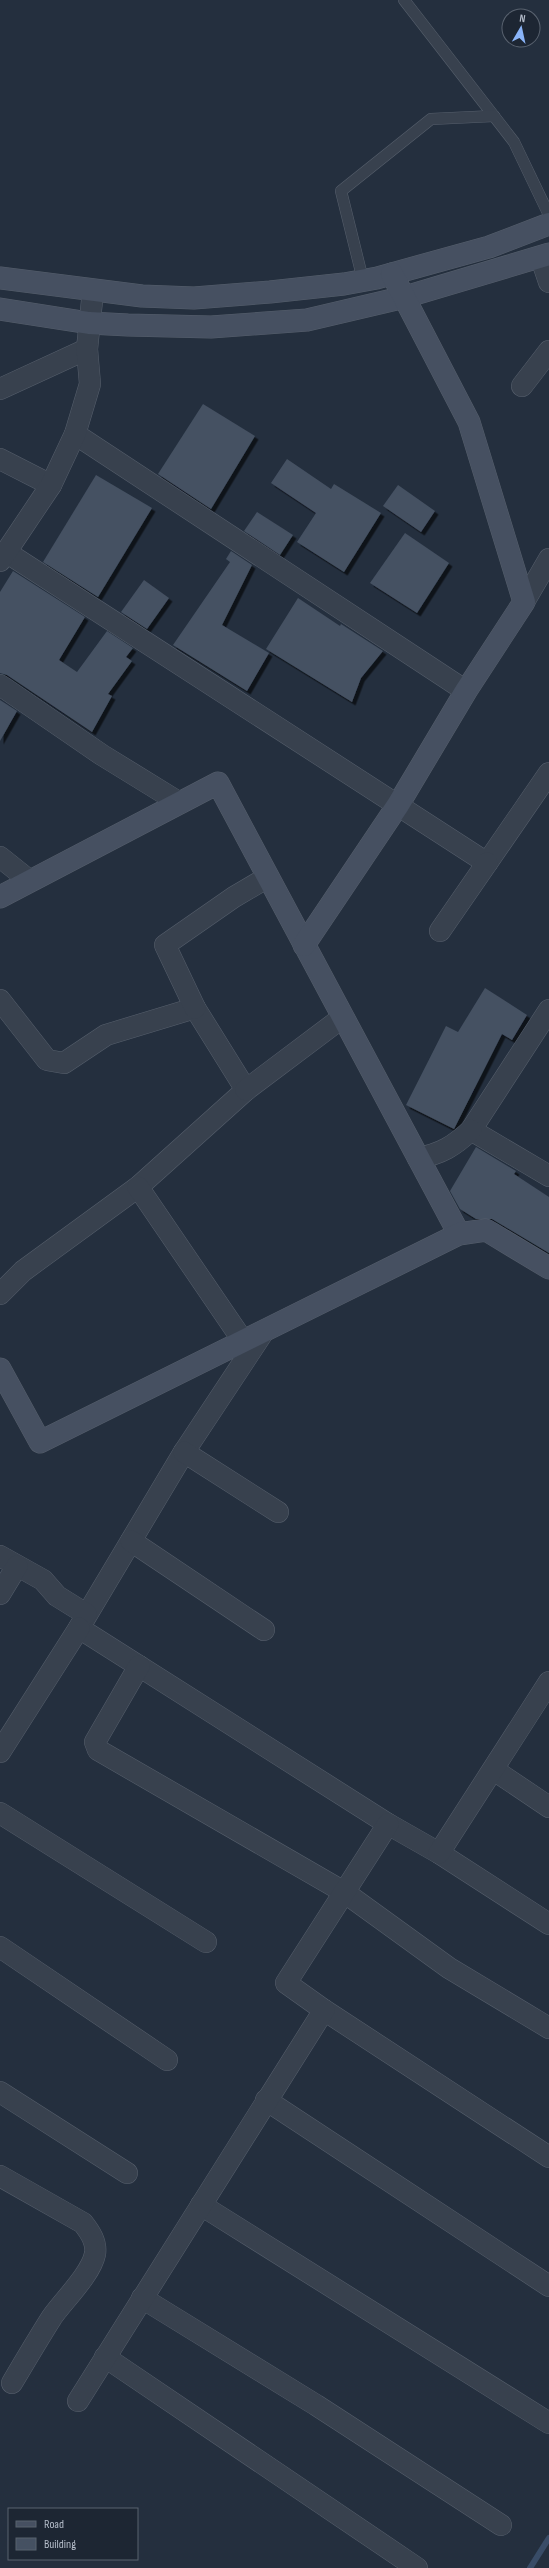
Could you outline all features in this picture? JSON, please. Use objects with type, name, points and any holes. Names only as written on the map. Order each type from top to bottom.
[{"type":"street","points":[[0,278],[93,291],[142,296],[194,298],[277,291],[363,280],[392,274],[490,247],[549,224]]},
{"type":"street","points":[[0,309],[89,323],[211,327],[307,320],[405,297],[545,256],[549,282]]},
{"type":"street","points":[[392,274],[469,422],[524,602]]},
{"type":"street","points":[[93,291],[87,349],[90,384],[75,434],[51,485],[3,556],[488,863]]},
{"type":"street","points":[[0,389],[87,349]]},
{"type":"street","points":[[522,386],[549,351]]},
{"type":"street","points":[[75,434],[466,691]]},
{"type":"street","points":[[0,459],[51,485]]},
{"type":"street","points":[[304,945],[398,805],[466,691],[524,602],[549,559]]},
{"type":"street","points":[[0,685],[102,755],[180,803]]},
{"type":"street","points":[[440,931],[549,773]]},
{"type":"street","points":[[0,897],[218,783],[459,1234]]},
{"type":"street","points":[[0,857],[30,881]]},
{"type":"street","points":[[246,1090],[195,1008],[165,945],[234,897],[268,877]]},
{"type":"street","points":[[0,1000],[47,1060],[64,1063],[106,1035],[195,1008]]},
{"type":"street","points":[[418,1158],[437,1154],[451,1148],[471,1130],[543,1031],[549,1010]]},
{"type":"street","points":[[0,1294],[23,1271],[138,1187],[246,1090],[343,1017]]},
{"type":"street","points":[[471,1130],[549,1176]]},
{"type":"street","points":[[138,1187],[243,1341]]},
{"type":"street","points":[[0,1369],[40,1442],[459,1234],[486,1230],[549,1268]]},
{"type":"street","points":[[0,1752],[86,1615],[184,1452],[264,1331]]},
{"type":"street","points":[[184,1452],[278,1512]]},
{"type":"street","points":[[131,1541],[264,1630]]},
{"type":"street","points":[[0,1594],[9,1561],[43,1580],[57,1596],[86,1615],[139,1666],[388,1824],[439,1853],[549,1924]]},
{"type":"street","points":[[139,1666],[95,1742],[98,1750],[344,1892],[449,1968],[549,2028]]},
{"type":"street","points":[[439,1853],[494,1770],[549,1682]]},
{"type":"street","points":[[494,1770],[549,1807]]},
{"type":"street","points":[[0,1813],[206,1942]]},
{"type":"street","points":[[388,1824],[286,1983],[324,2010],[549,2157]]},
{"type":"street","points":[[0,1947],[167,2060]]},
{"type":"street","points":[[78,2400],[200,2204],[324,2010]]},
{"type":"street","points":[[0,2092],[127,2173]]},
{"type":"street","points":[[266,2100],[549,2286]]},
{"type":"street","points":[[0,2176],[83,2223],[91,2232],[94,2243],[94,2254],[86,2271],[52,2317],[12,2383]]},
{"type":"street","points":[[200,2204],[549,2423]]},
{"type":"street","points":[[142,2298],[316,2405],[501,2526]]},
{"type":"street","points":[[105,2357],[418,2568]]},
{"type":"lane","points":[[404,0],[514,142],[549,214]]},
{"type":"lane","points":[[363,280],[341,191],[431,119],[494,116]]},
{"type":"building","points":[[203,404],[255,436],[211,509],[158,474]]},
{"type":"building","points":[[287,459],[331,489],[334,484],[381,513],[344,572],[297,542],[316,513],[271,483]]},
{"type":"building","points":[[96,475],[152,508],[98,597],[43,562]]},
{"type":"building","points":[[398,485],[435,511],[421,532],[383,506]]},
{"type":"building","points":[[257,512],[293,535],[280,555],[244,531]]},
{"type":"building","points":[[405,533],[449,563],[417,613],[370,583]]},
{"type":"building","points":[[231,551],[252,565],[222,625],[269,653],[247,691],[173,645],[230,562],[226,559]]},
{"type":"building","points":[[13,571],[85,617],[59,660],[77,672],[107,631],[133,648],[126,657],[132,661],[108,694],[112,696],[92,732],[7,675],[0,673],[0,592]]},
{"type":"building","points":[[144,580],[169,598],[147,629],[121,612]]},
{"type":"building","points":[[298,598],[340,626],[341,624],[383,651],[361,678],[352,702],[266,649]]},
{"type":"building","points":[[0,700],[17,711],[0,741]]},
{"type":"building","points":[[485,988],[527,1015],[512,1040],[502,1034],[454,1129],[406,1105],[446,1026],[458,1032]]},
{"type":"building","points":[[476,1147],[516,1171],[514,1174],[549,1197],[549,1253],[492,1219],[476,1219],[460,1209],[450,1191]]},
{"type":"waterway","points":[[530,2568],[549,2538]]}]
